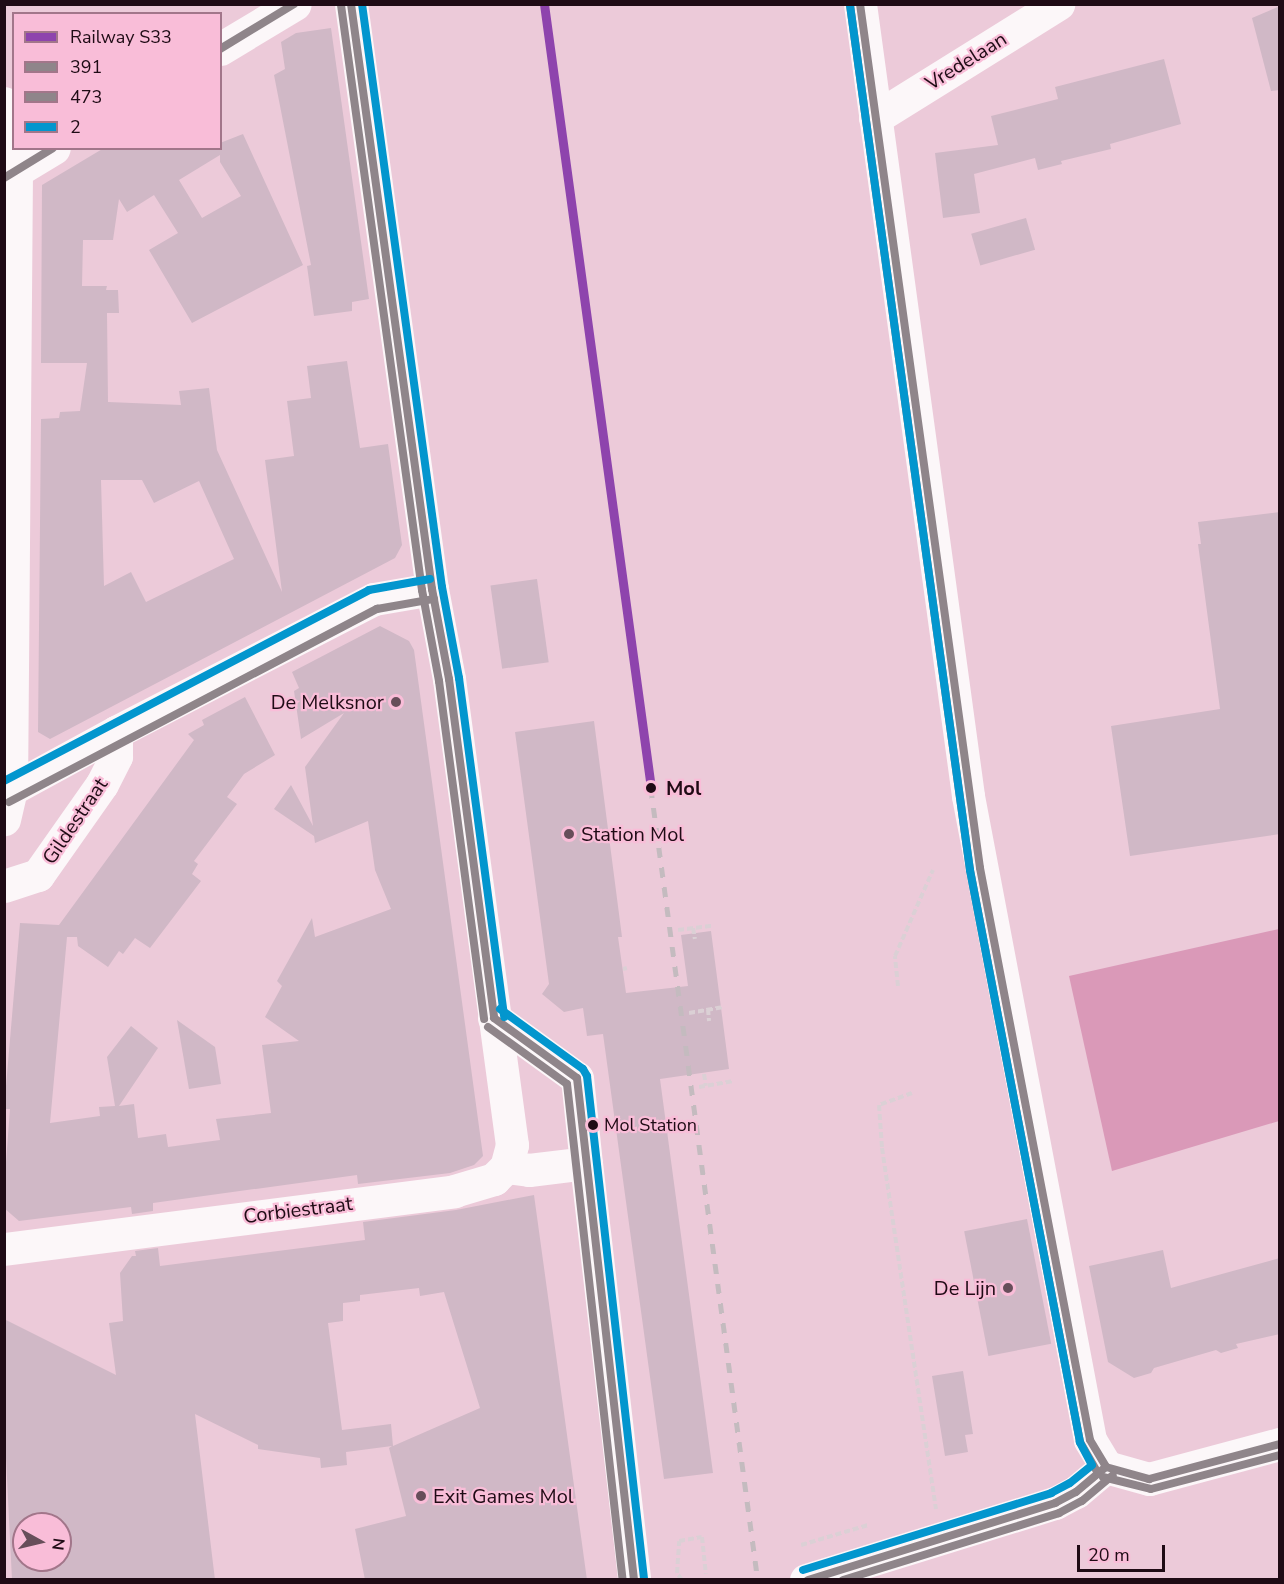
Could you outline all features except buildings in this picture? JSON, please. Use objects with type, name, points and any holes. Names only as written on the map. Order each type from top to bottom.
[{"type":"street","points":[[222,48],[295,4]]},
{"type":"street","points":[[351,4],[432,589],[449,680],[512,1145],[506,1167],[529,1170],[585,1163]]},
{"type":"street","points":[[860,4],[874,118],[980,868],[1090,1440],[1106,1467],[1149,1479],[1280,1444]]},
{"type":"street","name":"Vredelaan","points":[[874,118],[1058,4]]},
{"type":"street","points":[[4,104],[10,175],[7,801]]},
{"type":"street","points":[[10,175],[51,150]]},
{"type":"street","name":"Gildestraat","points":[[7,801],[116,732],[374,599],[432,589]]},
{"type":"street","name":"Gildestraat","points":[[4,886],[38,875],[102,784],[116,756],[116,732]]},
{"type":"street","points":[[494,1018],[577,1078],[634,1580]]},
{"type":"street","name":"Corbiestraat","points":[[4,1249],[454,1191],[494,1179],[506,1167]]},
{"type":"street","points":[[813,1578],[1055,1503],[1076,1492],[1106,1467]]},
{"type":"path","points":[[898,986],[895,956],[933,870]]},
{"type":"path","points":[[678,930],[712,926]]},
{"type":"path","points":[[693,928],[695,939]]},
{"type":"path","points":[[689,1013],[723,1007]]},
{"type":"path","points":[[708,1009],[709,1020]]},
{"type":"path","points":[[704,1074],[706,1086]]},
{"type":"path","points":[[699,1087],[733,1081]]},
{"type":"path","points":[[912,1093],[879,1106],[882,1148],[940,1538]]},
{"type":"path","points":[[682,1580],[677,1573],[679,1541],[702,1537],[706,1574]]},
{"type":"shaded area","points":[[1279,929],[1279,1121],[1112,1171],[1069,976]]},
{"type":"railway","points":[[651,788],[758,1580]]},
{"type":"rail line","name":"S33","points":[[544,4],[651,788]]},
{"type":"transit line","name":"391","points":[[222,48],[294,4]]},
{"type":"transit line","name":"391","points":[[351,4],[432,589],[449,679],[494,1018]]},
{"type":"transit line","name":"2","points":[[362,4],[442,587],[459,678],[504,1017]]},
{"type":"transit line","name":"391","points":[[860,4],[980,868],[1090,1440],[1106,1467]]},
{"type":"transit line","name":"473","points":[[341,5],[422,590],[439,681],[484,1019]]},
{"type":"transit line","name":"473","points":[[850,5],[970,870],[1080,1442],[1097,1472]]},
{"type":"transit line","name":"2","points":[[803,1570],[1051,1493],[1070,1483],[1092,1465],[1080,1442],[970,870],[850,5]]},
{"type":"transit line","name":"391","points":[[4,178],[50,150]]},
{"type":"transit line","name":"2","points":[[4,781],[369,590],[430,579]]},
{"type":"transit line","name":"473","points":[[9,802],[377,609],[434,599]]},
{"type":"transit line","name":"2","points":[[500,1009],[583,1069],[587,1076],[644,1579]]},
{"type":"transit line","name":"391","points":[[494,1018],[577,1078],[634,1580]]},
{"type":"transit line","name":"473","points":[[488,1027],[567,1084],[623,1580]]},
{"type":"transit line","name":"391","points":[[1106,1467],[1149,1479],[1280,1444]]},
{"type":"transit line","name":"473","points":[[1103,1477],[1151,1489],[1280,1455]]},
{"type":"transit line","name":"391","points":[[808,1580],[1055,1503],[1076,1492],[1106,1467]]},
{"type":"transit line","name":"473","points":[[843,1580],[1059,1513],[1082,1501],[1113,1475]]},
{"type":"place","name":"De Melksnor","points":[[396,702]]},
{"type":"place","name":"Mol","points":[[651,788]]},
{"type":"place","name":"Station Mol","points":[[569,834]]},
{"type":"place","name":"Mol Station","points":[[593,1125]]},
{"type":"place","name":"De Lijn","points":[[1008,1288]]},
{"type":"place","name":"Exit Games Mol","points":[[421,1496]]}]
